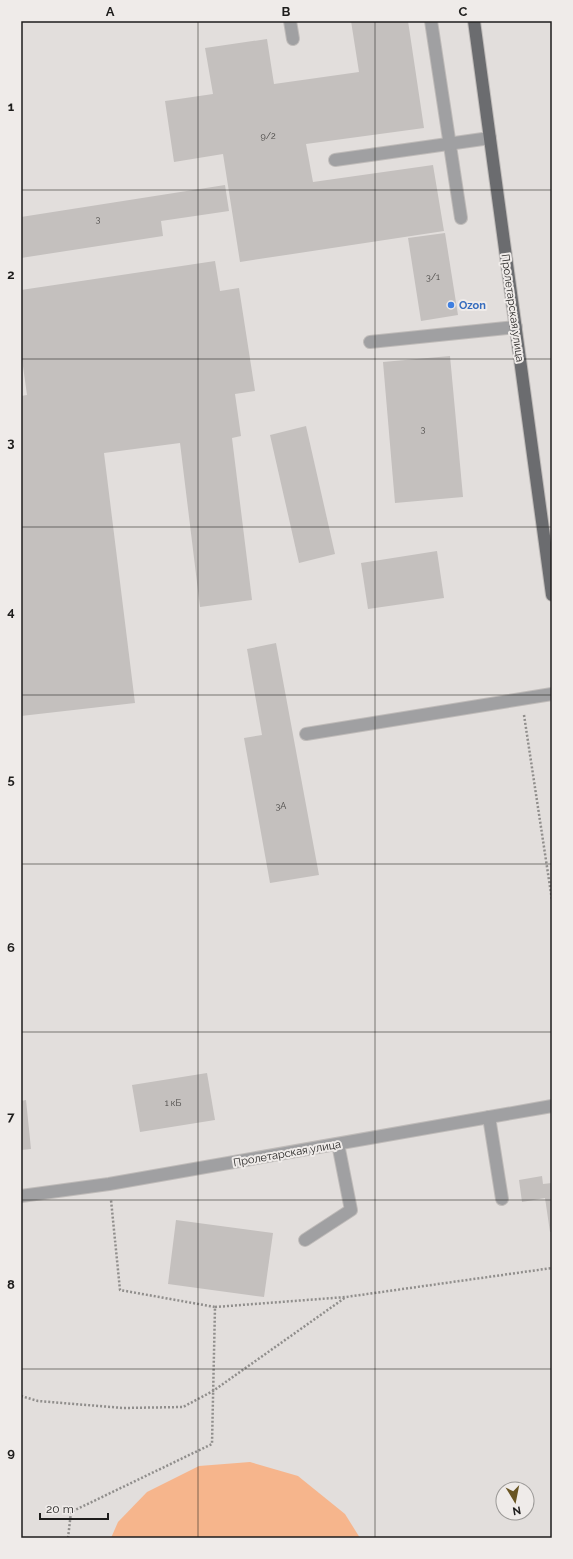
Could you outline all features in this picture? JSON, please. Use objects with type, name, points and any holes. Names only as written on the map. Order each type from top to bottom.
[{"type":"main road","name":"Пролетарская улица","points":[[474,21],[552,595]]},
{"type":"street","points":[[290,21],[293,40]]},
{"type":"street","points":[[431,21],[461,218]]},
{"type":"street","points":[[335,160],[490,138]]},
{"type":"street","points":[[370,342],[516,327]]},
{"type":"street","points":[[306,734],[552,694]]},
{"type":"street","name":"Пролетарская улица","points":[[21,1196],[109,1184],[552,1106]]},
{"type":"street","points":[[489,1117],[502,1199]]},
{"type":"street","points":[[305,1240],[351,1210],[338,1144]]},
{"type":"path","points":[[522,699],[552,900]]},
{"type":"path","points":[[109,1184],[120,1290],[214,1307],[346,1297],[552,1268]]},
{"type":"path","points":[[21,1396],[38,1401],[123,1408],[183,1407],[213,1391],[346,1297]]},
{"type":"path","points":[[68,1538],[72,1512],[212,1444],[214,1307]]},
{"type":"shaded area","points":[[250,1462],[298,1476],[345,1514],[360,1538],[111,1538],[118,1522],[147,1492],[199,1466]]},
{"type":"building","points":[[351,21],[408,21],[424,128],[306,144],[313,182],[433,165],[444,231],[240,262],[223,154],[174,162],[165,101],[213,94],[205,48],[267,39],[274,84],[359,72]]},
{"type":"building","points":[[225,185],[229,211],[161,221],[163,236],[21,258],[21,217]]},
{"type":"building","points":[[445,233],[458,315],[421,321],[408,238]]},
{"type":"building","points":[[215,261],[220,291],[239,288],[255,391],[235,394],[241,436],[232,438],[252,600],[200,607],[180,443],[104,453],[135,703],[21,716],[21,396],[27,395],[21,352],[21,290]]},
{"type":"building","points":[[450,356],[463,497],[395,503],[383,362]]},
{"type":"building","points":[[306,426],[335,554],[299,563],[270,435]]},
{"type":"building","points":[[437,551],[444,598],[368,609],[361,563]]},
{"type":"building","points":[[276,643],[319,875],[270,883],[244,738],[262,735],[247,649]]},
{"type":"building","points":[[207,1073],[215,1120],[140,1132],[132,1085]]},
{"type":"building","points":[[26,1100],[31,1149],[21,1150],[21,1101]]},
{"type":"building","points":[[542,1176],[543,1184],[552,1183],[552,1232],[550,1232],[545,1198],[522,1202],[519,1180]]},
{"type":"building","points":[[176,1220],[273,1233],[264,1297],[168,1284]]},
{"type":"place","name":"Ozon","points":[[451,305]]}]
